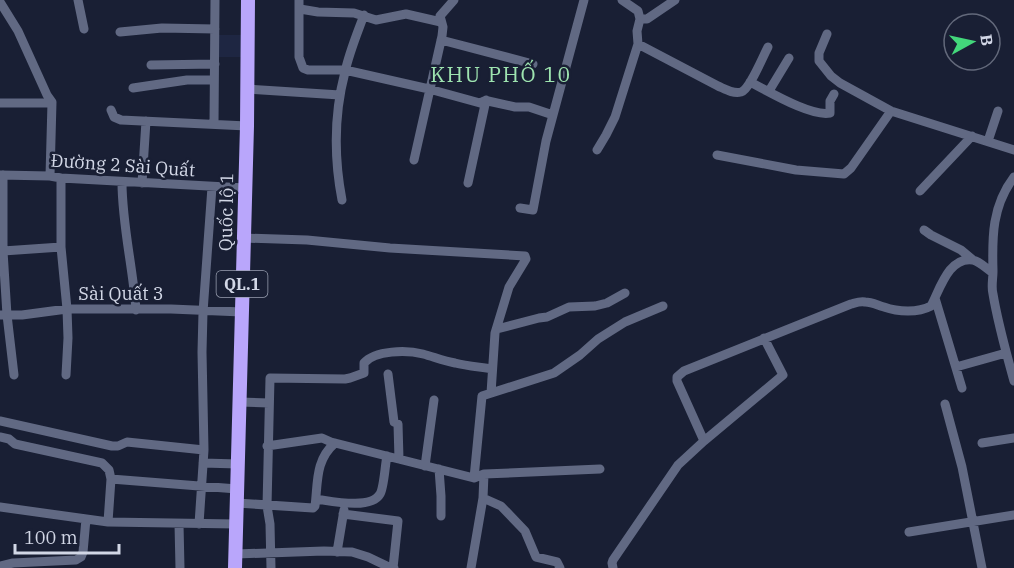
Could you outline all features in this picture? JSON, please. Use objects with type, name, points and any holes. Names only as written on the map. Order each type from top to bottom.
[{"type":"highway","name":"Quốc lộ 1","points":[[235,568],[248,0]]},
{"type":"street","points":[[78,0],[84,29]]},
{"type":"street","points":[[214,124],[215,0]]},
{"type":"street","points":[[414,160],[441,40],[443,27],[440,16],[454,0]]},
{"type":"street","points":[[520,208],[533,210],[546,141],[584,0]]},
{"type":"street","points":[[597,150],[615,117],[638,44],[637,31],[640,19],[638,11],[622,0]]},
{"type":"street","points":[[640,19],[647,19],[675,0]]},
{"type":"street","points":[[0,2],[18,31],[52,104],[50,176]]},
{"type":"street","points":[[441,22],[406,14],[376,20],[364,15],[343,12],[318,12],[299,4],[299,57],[303,68],[308,70],[345,70],[480,103],[486,100],[515,107],[529,106],[553,115]]},
{"type":"street","points":[[342,200],[336,154],[340,95],[345,70],[364,15]]},
{"type":"street","points":[[120,32],[162,28],[215,29]]},
{"type":"street","points":[[827,34],[819,53],[819,61],[824,69],[840,83],[891,111],[1014,150]]},
{"type":"street","points":[[441,40],[533,64]]},
{"type":"street","points":[[638,44],[731,92],[741,92],[746,89],[768,47]]},
{"type":"street","points":[[769,91],[789,58]]},
{"type":"street","points":[[151,65],[215,64]]},
{"type":"street","points":[[133,87],[214,80]]},
{"type":"street","points":[[750,82],[803,108],[824,114],[830,113],[830,101],[834,94]]},
{"type":"street","points":[[247,89],[340,95]]},
{"type":"street","points":[[468,183],[486,100]]},
{"type":"street","points":[[0,103],[52,104]]},
{"type":"street","points":[[111,110],[116,118],[246,126]]},
{"type":"street","points":[[717,155],[796,170],[844,174],[891,111]]},
{"type":"street","points":[[988,141],[998,111]]},
{"type":"street","points":[[142,183],[146,121]]},
{"type":"street","points":[[920,191],[972,136]]},
{"type":"street","points":[[1,175],[3,315],[14,375]]},
{"type":"street","name":"Đường 2 Sài Quất","points":[[1,175],[245,188]]},
{"type":"street","points":[[1014,177],[1006,188],[995,220],[992,246],[992,292],[1014,381]]},
{"type":"street","points":[[61,178],[61,247],[68,338],[66,375]]},
{"type":"street","points":[[122,182],[122,204],[136,310]]},
{"type":"street","points":[[199,524],[204,450],[203,312],[212,187]]},
{"type":"street","points":[[924,230],[961,250],[993,273]]},
{"type":"street","points":[[244,238],[307,240],[390,248],[525,256],[526,259],[509,287],[497,329],[491,393]]},
{"type":"street","points":[[3,251],[61,247]]},
{"type":"street","points":[[704,441],[677,381],[677,377],[684,371],[850,304],[865,302],[875,303],[884,308],[914,311],[925,309],[931,306],[950,269],[961,261],[973,260]]},
{"type":"street","points":[[497,329],[547,317],[569,307],[596,306],[607,303],[625,293]]},
{"type":"street","points":[[935,298],[962,388]]},
{"type":"street","points":[[474,478],[482,396],[554,373],[598,339],[625,322],[663,306]]},
{"type":"street","name":"Sài Quất 3","points":[[3,315],[67,309],[242,312]]},
{"type":"street","points":[[613,568],[613,560],[678,465],[783,375],[764,338]]},
{"type":"street","points":[[1003,343],[1014,342]]},
{"type":"street","points":[[272,568],[267,506],[270,378],[350,378],[364,374],[364,363],[374,355],[399,352],[422,354],[454,363],[492,369]]},
{"type":"street","points":[[956,367],[1006,353]]},
{"type":"street","points":[[388,374],[394,422],[398,424],[399,459]]},
{"type":"street","points":[[425,466],[434,400]]},
{"type":"street","points":[[239,402],[269,403]]},
{"type":"street","points":[[945,404],[962,467],[981,568]]},
{"type":"street","points":[[0,421],[112,446],[126,442],[204,450]]},
{"type":"street","points":[[0,437],[15,444],[102,463],[109,470],[111,479],[108,522]]},
{"type":"street","points":[[267,446],[322,438],[474,478],[484,474],[600,469]]},
{"type":"street","points":[[982,443],[1014,438]]},
{"type":"street","points":[[111,479],[201,487],[267,506],[313,508],[321,460],[335,443]]},
{"type":"street","points":[[316,499],[373,502],[380,494],[387,456]]},
{"type":"street","points":[[203,463],[238,464]]},
{"type":"street","points":[[439,470],[441,516]]},
{"type":"street","points":[[471,568],[483,498],[484,474]]},
{"type":"street","points":[[483,498],[501,506],[525,531],[536,557],[557,562],[560,568]]},
{"type":"street","points":[[337,552],[345,502]]},
{"type":"street","points":[[358,516],[360,503]]},
{"type":"street","points":[[0,507],[108,522],[236,524]]},
{"type":"street","points":[[236,554],[352,552],[394,568],[398,521],[343,514]]},
{"type":"street","points":[[909,532],[1014,515]]},
{"type":"street","points":[[0,566],[13,563],[76,560],[83,552],[86,519]]},
{"type":"street","points":[[179,524],[180,568]]},
{"type":"shaded area","points":[[217,35],[243,35],[243,57],[217,57]]},
{"type":"district","name":"KHU PHỐ 10","points":[[501,74]]}]
